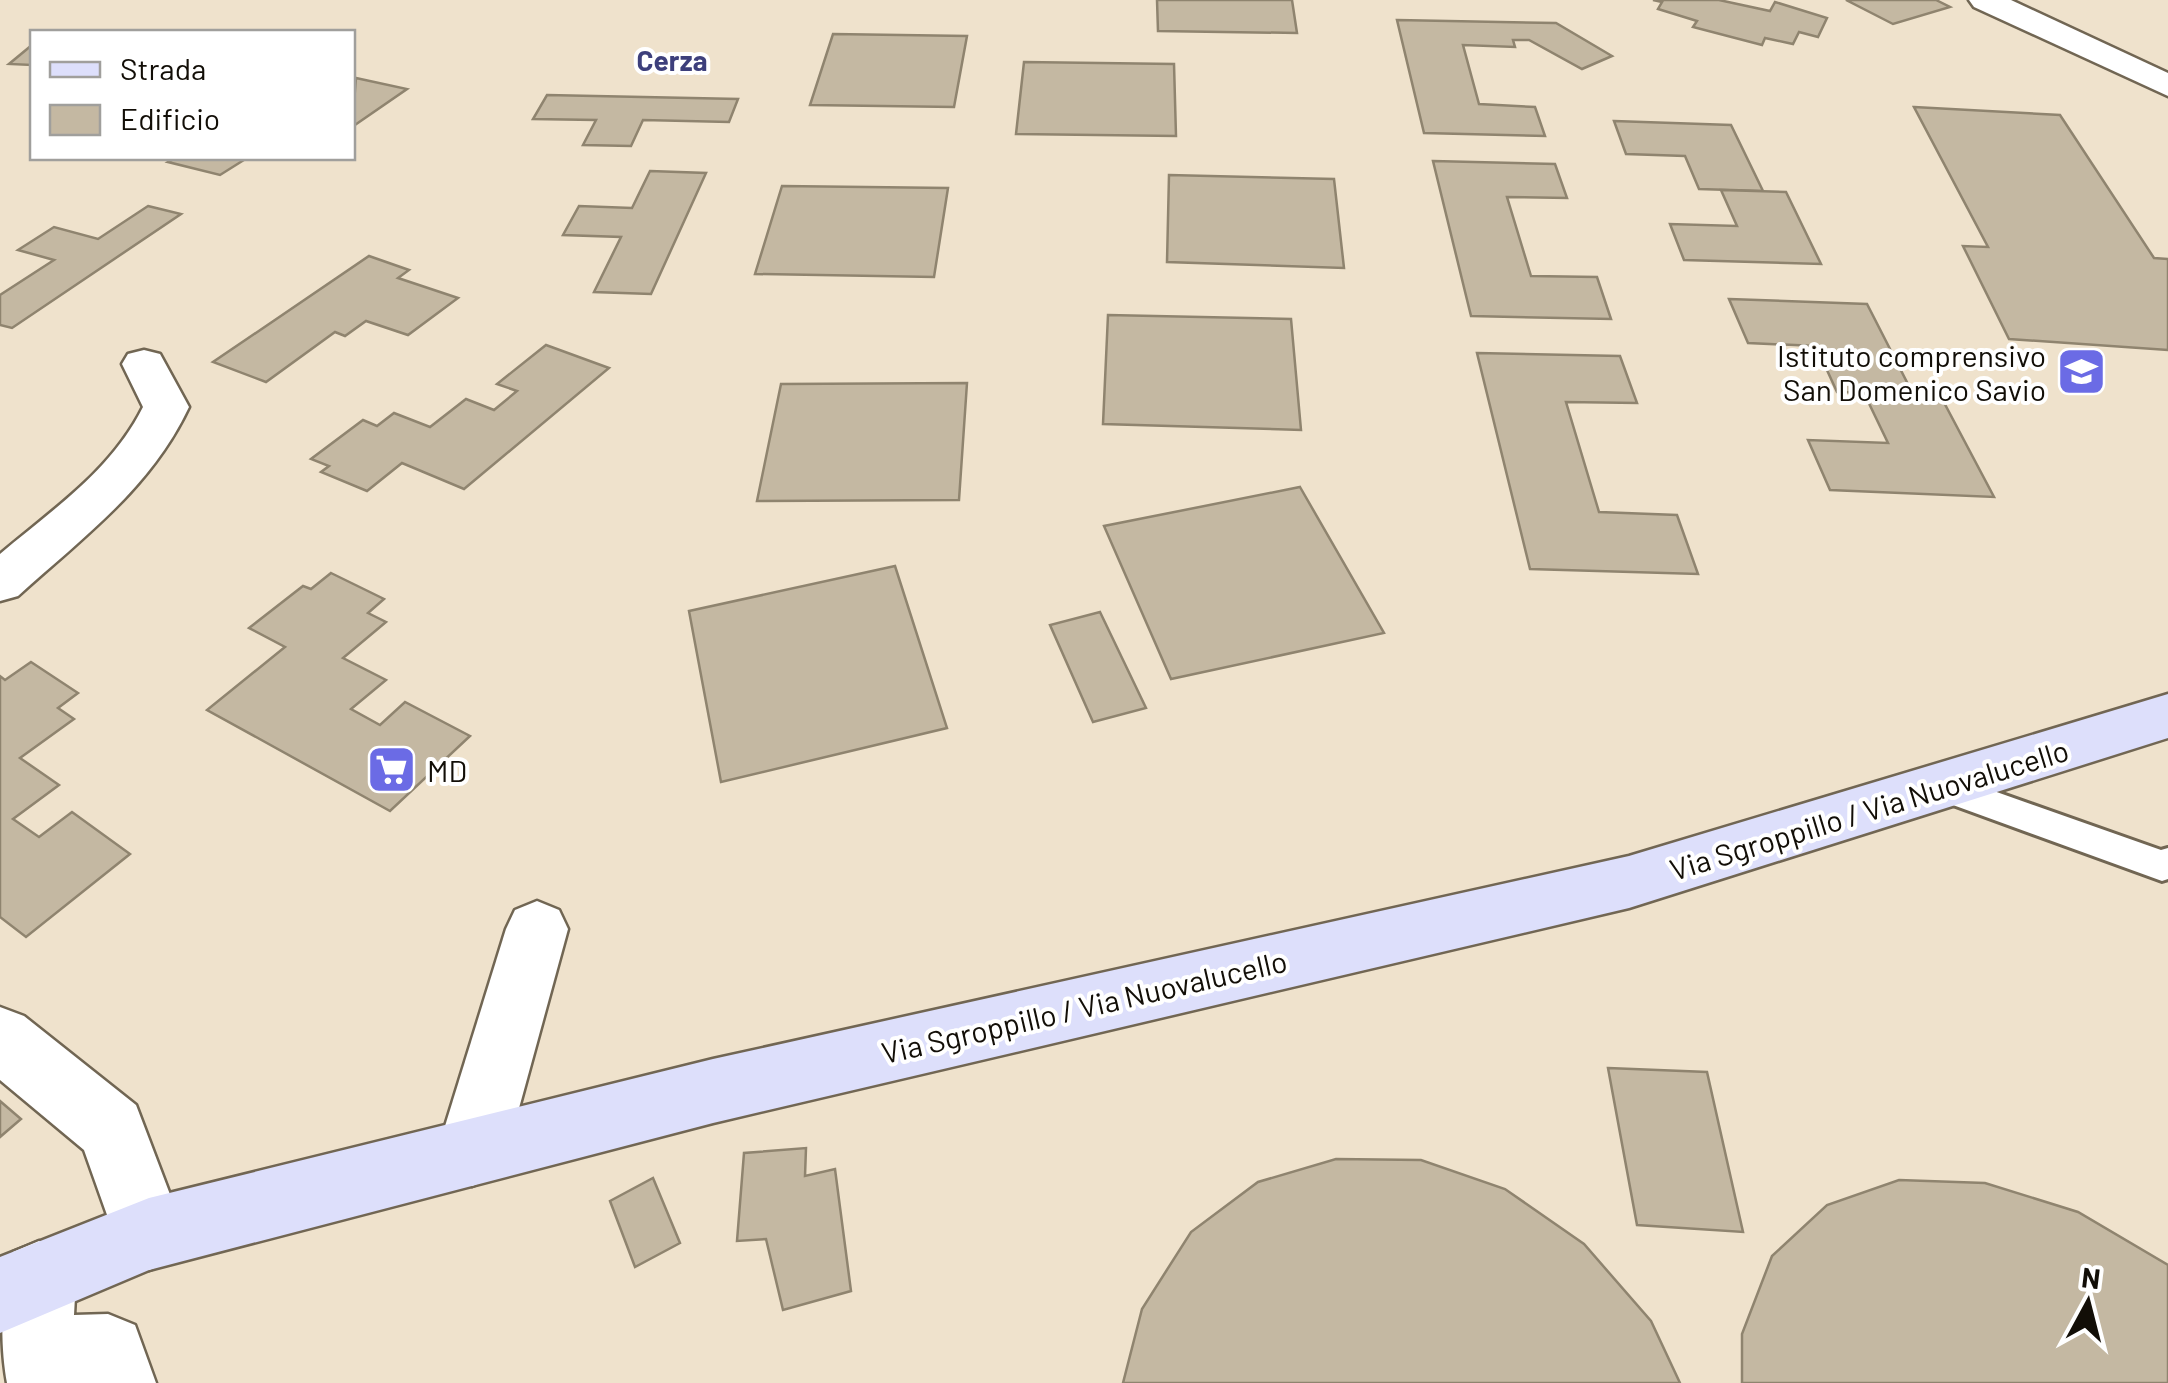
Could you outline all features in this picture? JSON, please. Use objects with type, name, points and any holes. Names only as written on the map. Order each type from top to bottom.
[{"type":"main road","name":"Via Sgroppillo / Via Nuovalucello","points":[[18,1327],[150,1234],[713,1090],[1629,882],[2168,716]]},
{"type":"street","points":[[1985,0],[2168,86]]},
{"type":"street","points":[[0,583],[136,462],[156,435],[166,407],[144,364]]},
{"type":"street","points":[[472,1152],[537,929]]},
{"type":"street","points":[[0,1038],[111,1129],[150,1234]]},
{"type":"street","points":[[18,1327],[108,1352],[117,1383]]},
{"type":"lane","points":[[1943,786],[2162,866],[2168,863]]},
{"type":"building","points":[[1157,0],[1292,0],[1297,33],[1158,31]]},
{"type":"building","points":[[1653,0],[1719,0],[1770,11],[1775,2],[1827,18],[1818,37],[1799,32],[1793,44],[1765,38],[1762,45],[1693,27],[1697,21],[1658,9],[1662,2]]},
{"type":"building","points":[[1846,0],[1936,0],[1950,7],[1893,24]]},
{"type":"building","points":[[1397,20],[1556,23],[1612,56],[1582,69],[1529,40],[1513,40],[1515,47],[1463,45],[1479,104],[1535,107],[1545,136],[1424,133]]},
{"type":"building","points":[[833,34],[967,36],[954,107],[810,105]]},
{"type":"building","points":[[30,47],[30,65],[9,64]]},
{"type":"building","points":[[1024,62],[1174,64],[1176,136],[1016,134]]},
{"type":"building","points":[[356,78],[407,89],[355,125]]},
{"type":"building","points":[[547,95],[738,99],[729,122],[643,120],[631,146],[583,145],[596,120],[533,119]]},
{"type":"building","points":[[1914,107],[2060,115],[2154,258],[2168,259],[2168,350],[2009,339],[1963,246],[1988,247]]},
{"type":"building","points":[[1614,121],[1731,125],[1763,191],[1699,189],[1685,156],[1626,154]]},
{"type":"building","points":[[172,160],[244,160],[220,175],[168,162]]},
{"type":"building","points":[[1433,161],[1555,164],[1567,198],[1507,197],[1531,276],[1597,277],[1611,319],[1471,316]]},
{"type":"building","points":[[650,171],[706,173],[651,294],[594,292],[621,237],[563,235],[579,206],[632,208]]},
{"type":"building","points":[[1169,175],[1334,179],[1344,268],[1167,262]]},
{"type":"building","points":[[782,186],[948,188],[934,277],[755,274]]},
{"type":"building","points":[[1721,190],[1786,192],[1821,264],[1684,260],[1670,224],[1737,226]]},
{"type":"building","points":[[148,206],[181,214],[12,328],[0,325],[0,295],[54,260],[18,250],[54,227],[98,239]]},
{"type":"building","points":[[369,256],[409,270],[398,278],[458,298],[408,335],[366,321],[345,336],[335,332],[266,382],[213,362]]},
{"type":"building","points":[[1729,299],[1867,304],[1913,394],[1837,392],[1816,346],[1748,343]]},
{"type":"building","points":[[1108,315],[1291,319],[1301,430],[1103,424]]},
{"type":"building","points":[[546,345],[609,368],[464,489],[402,463],[367,491],[321,472],[329,466],[311,459],[363,420],[377,426],[394,413],[430,427],[466,399],[494,410],[517,391],[497,384]]},
{"type":"building","points":[[1477,353],[1620,356],[1637,403],[1566,402],[1599,512],[1677,515],[1698,574],[1530,569]]},
{"type":"building","points":[[967,383],[959,500],[757,501],[781,384]]},
{"type":"building","points":[[1864,393],[1940,395],[1994,497],[1830,490],[1808,440],[1888,443]]},
{"type":"building","points":[[1300,487],[1384,633],[1171,679],[1104,526]]},
{"type":"building","points":[[895,566],[947,728],[721,782],[689,611]]},
{"type":"building","points":[[331,573],[384,599],[368,613],[386,622],[343,658],[386,680],[351,709],[380,725],[405,702],[470,736],[390,811],[207,710],[285,647],[249,628],[303,586],[311,589]]},
{"type":"building","points":[[1100,612],[1146,708],[1093,722],[1050,625]]},
{"type":"building","points":[[31,662],[78,693],[58,708],[74,719],[20,758],[59,785],[13,819],[39,837],[72,812],[130,854],[26,937],[0,917],[0,676],[5,680]]},
{"type":"building","points":[[1608,1068],[1707,1072],[1743,1232],[1637,1225]]},
{"type":"building","points":[[0,1101],[21,1119],[0,1137]]},
{"type":"building","points":[[806,1148],[805,1176],[835,1169],[851,1291],[783,1310],[766,1239],[737,1241],[744,1153]]},
{"type":"building","points":[[1336,1159],[1421,1160],[1505,1189],[1584,1244],[1651,1321],[1680,1383],[1123,1383],[1142,1309],[1191,1232],[1258,1182]]},
{"type":"building","points":[[653,1178],[680,1243],[635,1267],[610,1201]]},
{"type":"building","points":[[1899,1180],[1985,1183],[2078,1212],[2168,1265],[2168,1383],[1742,1383],[1742,1334],[1772,1256],[1827,1205]]},
{"type":"place","name":"Istituto comprensivo San Domenico Savio","points":[[2081,372]]},
{"type":"place","name":"MD","points":[[392,770]]},
{"type":"district","name":"Cerza","points":[[672,60]]}]
